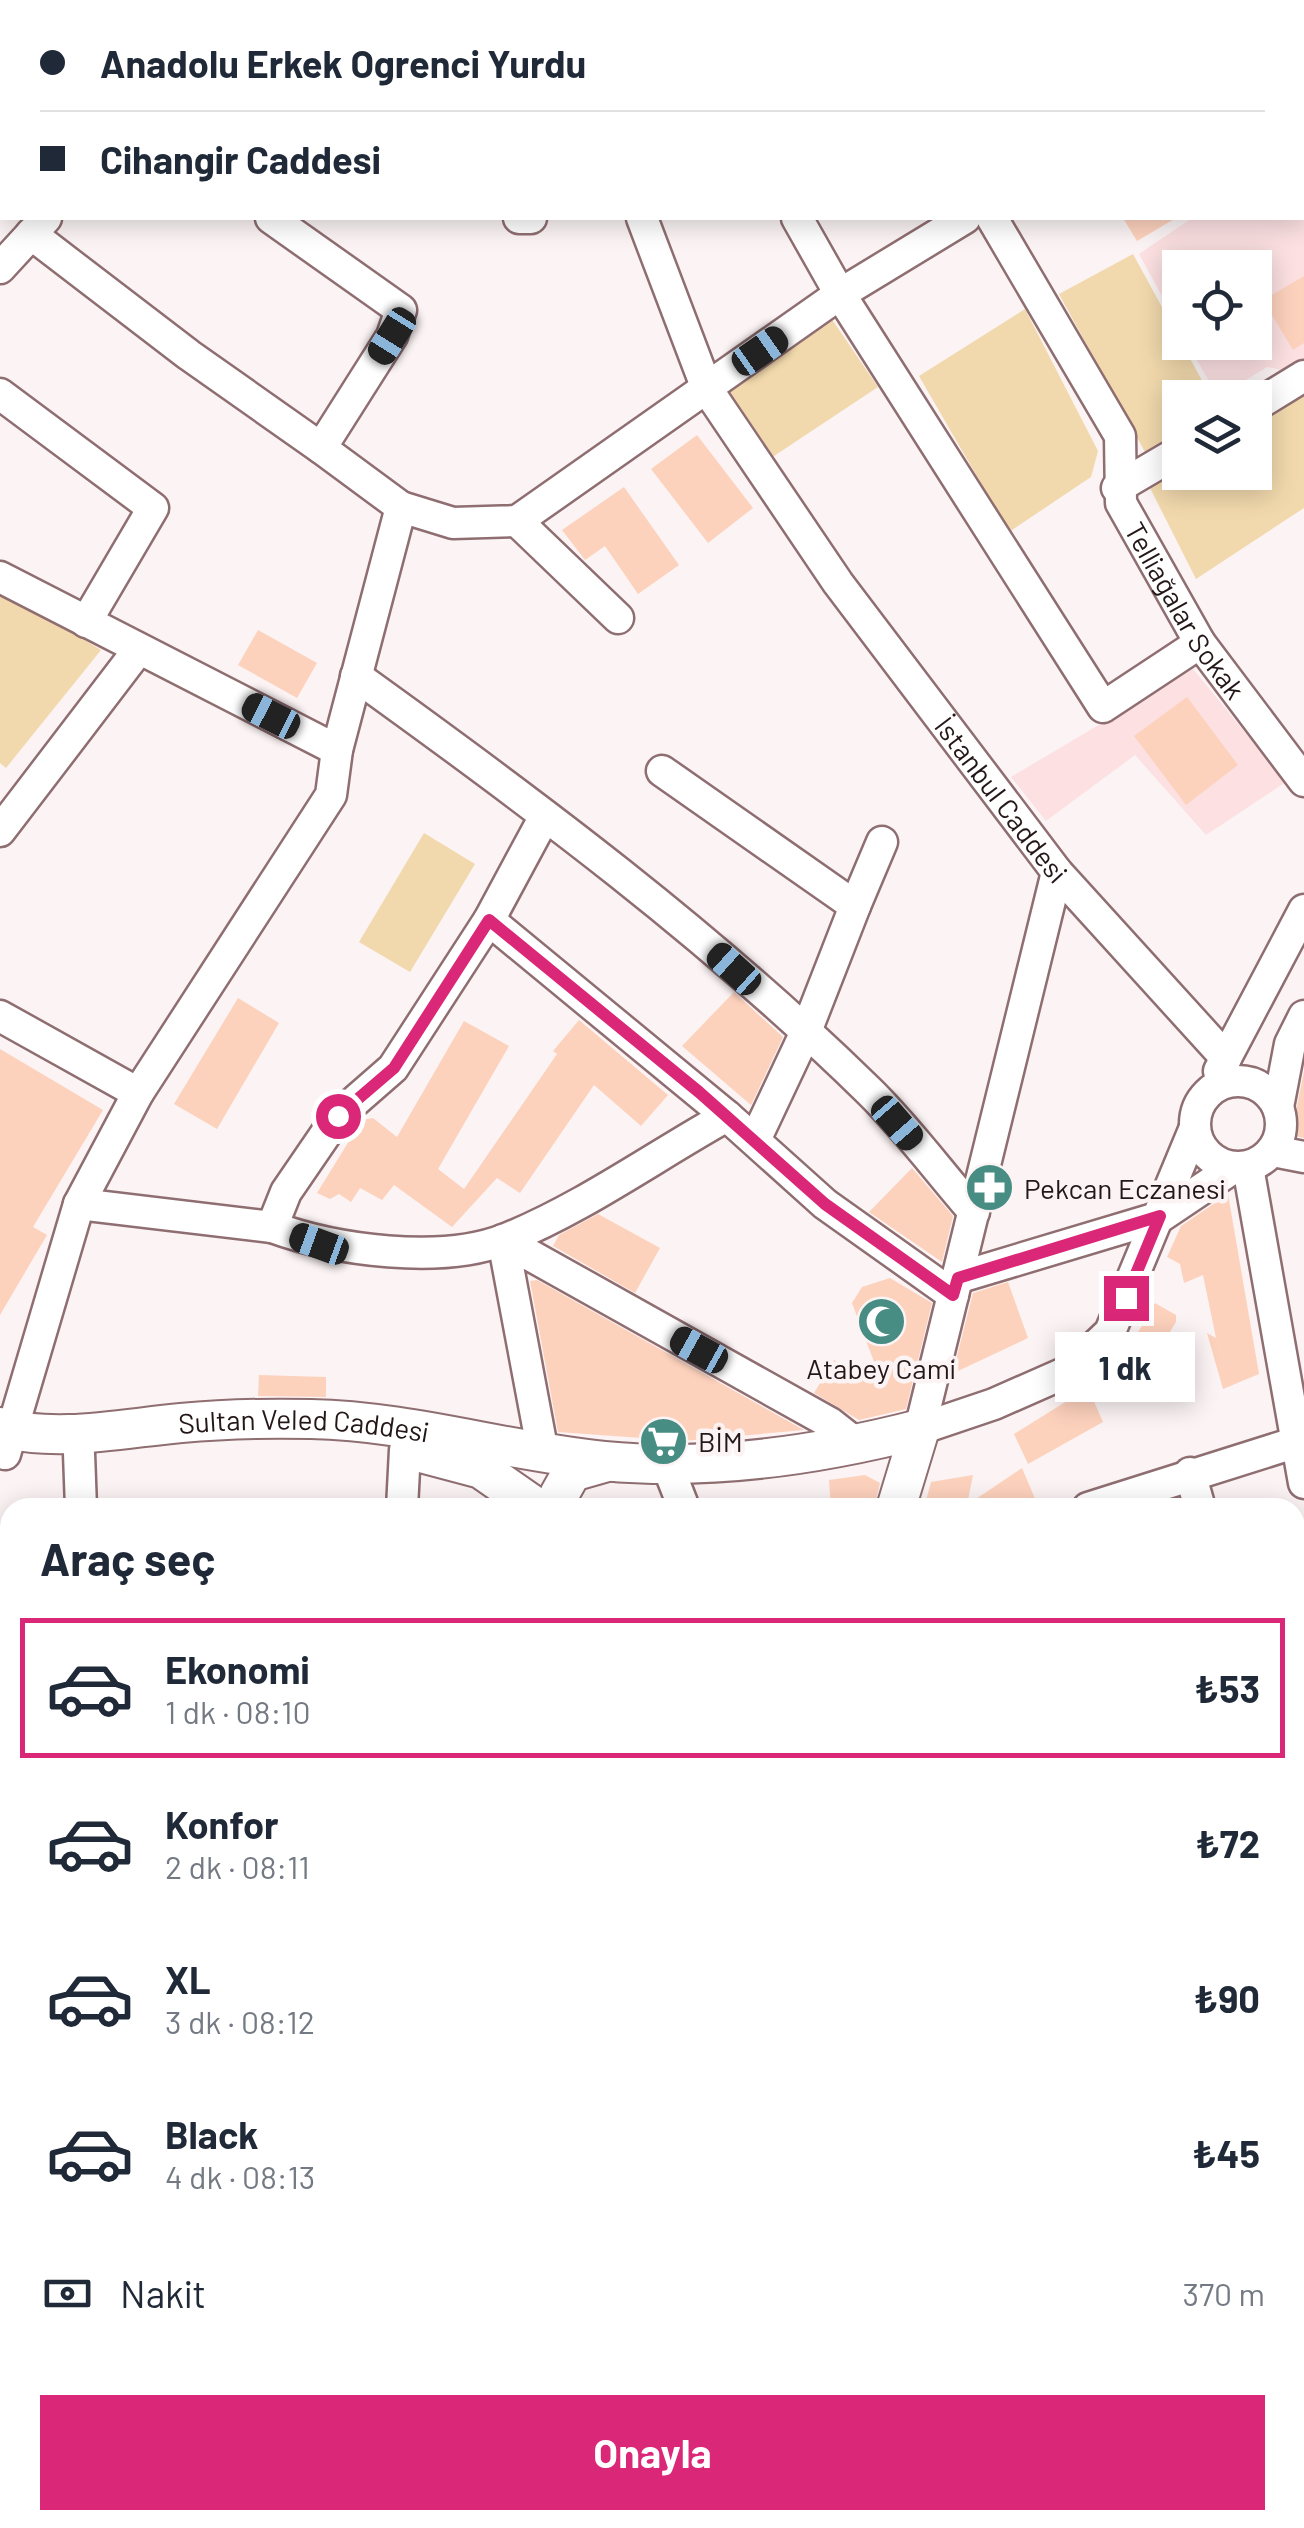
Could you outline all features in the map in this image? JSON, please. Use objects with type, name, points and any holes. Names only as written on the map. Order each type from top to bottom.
[{"type":"main road","name":"Sultan Veled Caddesi","points":[[4,1441],[227,1420],[328,1420],[424,1430],[607,1462],[666,1462],[740,1459],[858,1445],[920,1429]]},
{"type":"main road","name":"İstanbul Caddesi","points":[[898,1498],[920,1429]]},
{"type":"main road","name":"Sultan Veled Caddesi","points":[[4,1441],[80,1453],[292,1442],[405,1450],[481,1470],[522,1498]]},
{"type":"main road","points":[[858,1445],[892,1467],[896,1498]]},
{"type":"main road","points":[[559,1498],[572,1472],[607,1462]]},
{"type":"street","points":[[275,220],[400,310],[392,336],[322,448]]},
{"type":"street","name":"İstanbul Caddesi","points":[[643,220],[707,389],[838,583],[1057,872],[920,1429]]},
{"type":"street","points":[[798,220],[840,294],[1103,707],[1200,643]]},
{"type":"street","points":[[0,268],[39,226],[189,355],[401,507],[453,523],[517,521],[840,294],[962,220]]},
{"type":"street","name":"Telliağalar Sokak","points":[[993,220],[1120,436],[1121,503],[1200,643],[1304,781]]},
{"type":"street","points":[[1272,396],[1304,376]]},
{"type":"street","points":[[0,394],[153,508],[86,622]]},
{"type":"street","points":[[1118,488],[1162,462]]},
{"type":"street","points":[[4,1441],[79,1204],[138,1093],[331,795],[336,750],[401,507]]},
{"type":"street","points":[[517,521],[618,618]]},
{"type":"street","points":[[0,578],[336,750]]},
{"type":"street","points":[[0,831],[139,648]]},
{"type":"street","points":[[356,676],[545,816],[710,948],[871,1093],[974,1212]]},
{"type":"street","points":[[662,771],[855,906]]},
{"type":"street","points":[[272,1227],[286,1192],[338,1116],[394,1068],[489,920],[545,816]]},
{"type":"street","points":[[755,1140],[805,1034],[882,842]]},
{"type":"street","points":[[1057,872],[1226,1058]]},
{"type":"street","points":[[920,1429],[994,1404],[1069,1371],[1110,1332],[1194,1130],[1194,1116],[1304,910]]},
{"type":"street","points":[[489,920],[727,1116],[825,1204],[955,1286],[1160,1216],[1251,1162],[1280,1137],[1278,1107],[1304,1000]]},
{"type":"street","points":[[1260,992],[1304,948]]},
{"type":"street","points":[[0,1016],[138,1093]]},
{"type":"street","points":[[1208,1092],[1219,1084],[1246,1081],[1270,1095],[1278,1107]]},
{"type":"street","points":[[79,1204],[272,1227],[319,1244],[424,1253],[502,1240],[727,1116]]},
{"type":"street","points":[[1194,1130],[1206,1154],[1251,1162],[1304,1157]]},
{"type":"street","points":[[1251,1162],[1294,1443],[1304,1483]]},
{"type":"street","points":[[502,1240],[830,1423],[858,1445]]},
{"type":"street","points":[[502,1240],[543,1453]]},
{"type":"street","points":[[1117,1498],[1294,1443]]},
{"type":"street","points":[[403,1498],[405,1450]]},
{"type":"street","points":[[80,1453],[81,1498]]},
{"type":"street","points":[[666,1462],[680,1498]]},
{"type":"street","points":[[1190,1473],[1197,1498]]},
{"type":"shaded area","points":[[1189,220],[1304,220],[1304,360],[1287,371],[1267,367],[1246,380],[1208,380],[1197,360],[1272,360],[1272,250],[1162,250],[1162,296],[1139,254]]},
{"type":"shaded area","points":[[1133,254],[1162,307],[1162,360],[1191,360],[1202,380],[1162,380],[1162,443],[1145,452],[1059,294]]},
{"type":"shaded area","points":[[1025,309],[1098,451],[1091,477],[1009,532],[919,376]]},
{"type":"shaded area","points":[[829,315],[878,387],[771,458],[722,385]]},
{"type":"shaded area","points":[[1304,395],[1304,508],[1196,579],[1148,484],[1162,476],[1162,490],[1272,490],[1272,413]]},
{"type":"shaded area","points":[[0,589],[101,650],[6,768],[0,763]]},
{"type":"shaded area","points":[[1193,669],[1286,782],[1206,835],[1135,755],[1046,821],[1011,777]]},
{"type":"shaded area","points":[[424,833],[475,864],[410,972],[359,942]]},
{"type":"building","points":[[1124,220],[1173,220],[1137,241]]},
{"type":"building","points":[[1304,276],[1304,343],[1293,350],[1272,315],[1272,295]]},
{"type":"building","points":[[697,435],[753,508],[708,543],[651,469]]},
{"type":"building","points":[[624,487],[679,565],[638,594],[605,546],[585,560],[562,530]]},
{"type":"building","points":[[258,630],[317,663],[297,698],[238,665]]},
{"type":"building","points":[[1187,697],[1238,765],[1186,805],[1134,736]]},
{"type":"building","points":[[734,992],[783,1037],[751,1105],[682,1046]]},
{"type":"building","points":[[238,998],[279,1023],[217,1129],[174,1104]]},
{"type":"building","points":[[579,1020],[668,1095],[641,1126],[594,1085],[520,1193],[497,1178],[452,1227],[394,1185],[382,1200],[360,1188],[351,1202],[339,1194],[330,1199],[317,1193],[362,1120],[373,1118],[397,1137],[464,1021],[509,1046],[438,1169],[464,1189],[557,1054],[553,1051]]},
{"type":"building","points":[[0,1049],[103,1110],[33,1227],[47,1235],[0,1315]]},
{"type":"building","points":[[1304,1071],[1304,1138],[1291,1135],[1284,1125],[1296,1111]]},
{"type":"building","points":[[912,1168],[953,1216],[942,1262],[869,1212]]},
{"type":"building","points":[[1228,1194],[1259,1374],[1223,1389],[1207,1333],[1216,1338],[1203,1275],[1184,1283],[1180,1264],[1167,1257],[1181,1226]]},
{"type":"building","points":[[598,1214],[660,1248],[635,1293],[553,1246],[559,1235]]},
{"type":"building","points":[[890,1278],[932,1303],[906,1409],[859,1420],[814,1393],[834,1360],[883,1386],[852,1303],[862,1287]]},
{"type":"building","points":[[537,1280],[804,1430],[683,1441],[558,1432],[530,1281]]},
{"type":"building","points":[[1008,1282],[1028,1338],[958,1371],[954,1368],[973,1293]]},
{"type":"building","points":[[1155,1303],[1176,1315],[1176,1322],[1137,1386],[1114,1374]]},
{"type":"building","points":[[259,1375],[326,1377],[326,1397],[258,1396]]},
{"type":"building","points":[[1088,1388],[1103,1422],[1028,1464],[1014,1434]]},
{"type":"building","points":[[1022,1468],[1035,1498],[977,1498]]},
{"type":"building","points":[[865,1475],[880,1483],[876,1498],[830,1498],[829,1480]]},
{"type":"building","points":[[973,1475],[968,1498],[927,1498],[931,1482]]},
{"type":"place","name":"Pekcan Eczanesi","points":[[989,1188]]},
{"type":"place","name":"Atabey Cami","points":[[881,1321]]},
{"type":"place","name":"BİM","points":[[663,1441]]},
{"type":"route","points":[[338,1116],[394,1068],[489,920],[587,997],[825,1204],[953,1295],[958,1278],[1160,1216],[1126,1298]]}]
